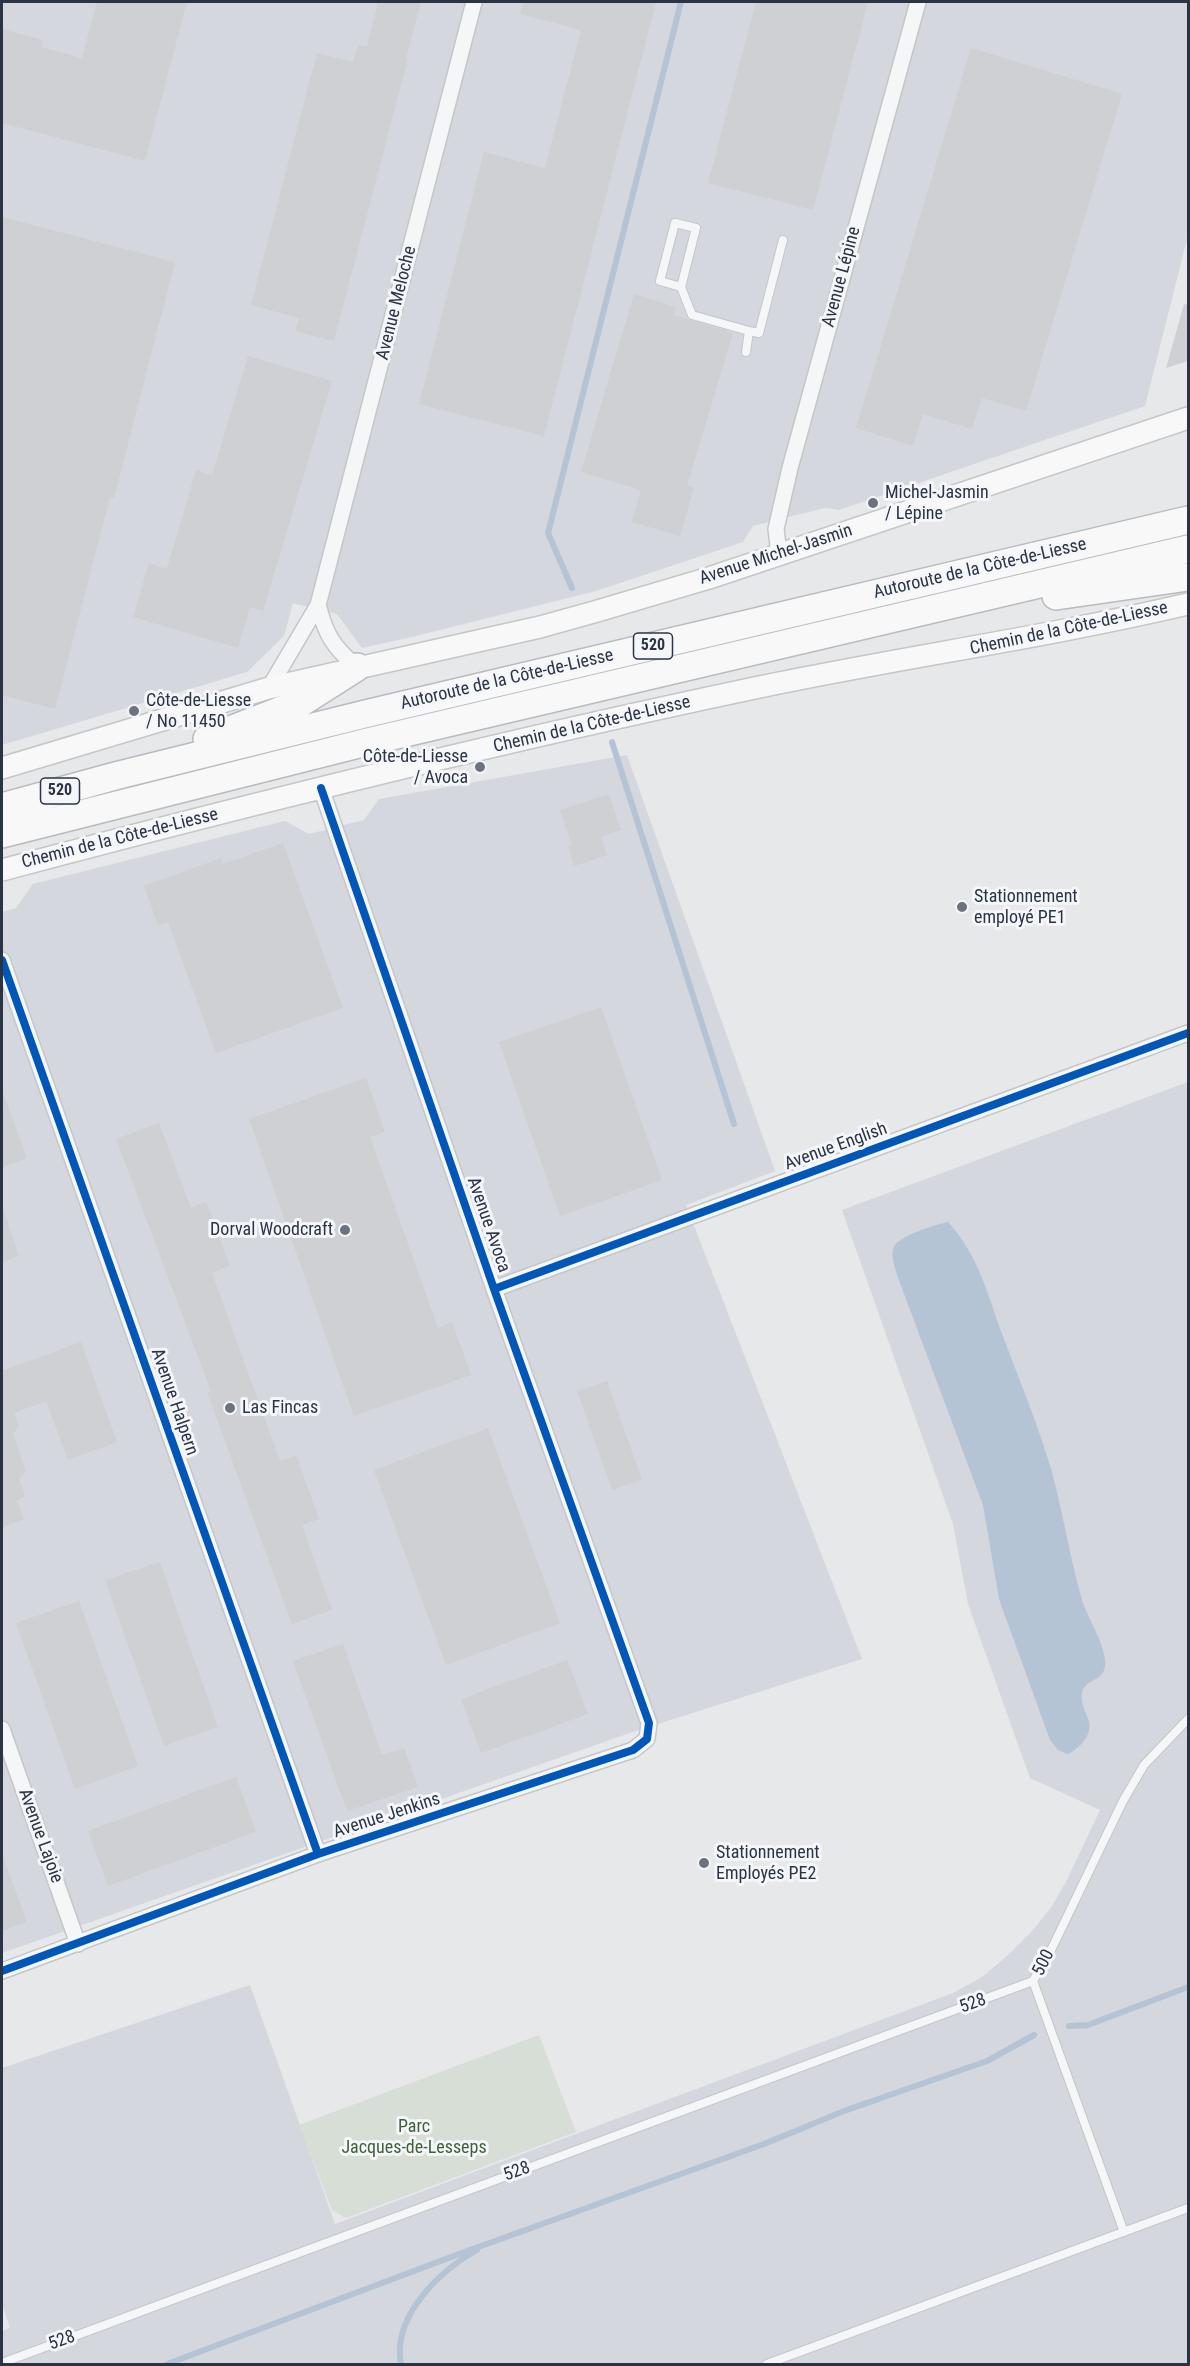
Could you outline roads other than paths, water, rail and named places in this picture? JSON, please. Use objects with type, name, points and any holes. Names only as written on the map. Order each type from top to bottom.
[{"type":"highway","name":"Autoroute de la Côte-de-Liesse","points":[[2,807],[118,775],[365,714],[1188,520]]},
{"type":"highway","name":"Autoroute de la Côte-de-Liesse","points":[[2,834],[344,748],[1188,549]]},
{"type":"highway","points":[[883,621],[1188,577]]},
{"type":"highway","points":[[118,775],[302,702],[357,667]]},
{"type":"main road","name":"Avenue Michel-Jasmin","points":[[357,667],[567,620],[709,578],[1188,418]]},
{"type":"main road","name":"Chemin de la Côte-de-Liesse","points":[[2,870],[321,788],[751,689],[1041,636],[1188,604]]},
{"type":"main road","points":[[2,768],[269,688],[357,667]]},
{"type":"street","name":"Avenue Meloche","points":[[269,688],[318,605],[474,2]]},
{"type":"street","name":"Avenue Lépine","points":[[779,554],[776,530],[790,468],[918,2]]},
{"type":"street","points":[[318,605],[324,630],[330,640],[336,649],[357,667]]},
{"type":"street","name":"Avenue Avoca","points":[[321,788],[494,1289],[649,1722],[647,1739]]},
{"type":"street","name":"Avenue Halpern","points":[[2,960],[318,1854]]},
{"type":"street","name":"Avenue English","points":[[494,1289],[1188,1034]]},
{"type":"street","name":"Avenue Lajoie","points":[[2,1729],[78,1944]]},
{"type":"street","name":"Avenue Jenkins","points":[[2,1971],[318,1854],[633,1750],[647,1739]]},
{"type":"lane","points":[[681,287],[660,281],[675,223],[696,228],[681,287],[692,315],[759,333],[783,240]]},
{"type":"lane","points":[[746,352],[749,331]]},
{"type":"lane","name":"500","points":[[1124,2232],[1034,1982],[1144,1765],[1188,1719]]},
{"type":"lane","name":"528","points":[[2,2363],[1034,1982]]},
{"type":"lane","points":[[767,2364],[1188,2208]]},
{"type":"water","points":[[948,1222],[967,1247],[980,1273],[1034,1418],[1052,1472],[1082,1600],[1105,1659],[1103,1672],[1087,1684],[1082,1693],[1082,1703],[1089,1730],[1085,1740],[1068,1754],[1058,1750],[1050,1740],[999,1599],[983,1505],[893,1261],[892,1254],[897,1243],[927,1228]]},
{"type":"waterway","points":[[572,588],[548,533],[681,2]]},
{"type":"waterway","points":[[612,742],[734,1124]]},
{"type":"waterway","points":[[1069,2026],[1088,2025],[1188,1987]]},
{"type":"waterway","points":[[167,2364],[459,2254],[764,2144],[844,2111],[987,2061],[1034,2035]]},
{"type":"waterway","points":[[401,2364],[400,2347],[411,2313],[433,2283],[447,2270],[477,2250]]},
{"type":"place","name":"Michel-Jasmin / Lépine","points":[[873,503]]},
{"type":"place","name":"Côte-de-Liesse / No 11450","points":[[134,711]]},
{"type":"place","name":"Côte-de-Liesse / Avoca","points":[[480,767]]},
{"type":"place","name":"Stationnement employé PE1","points":[[962,907]]},
{"type":"place","name":"Dorval Woodcraft","points":[[345,1230]]},
{"type":"place","name":"Las Fincas","points":[[230,1408]]},
{"type":"place","name":"Stationnement Employés PE2","points":[[704,1863]]},
{"type":"park label","name":"Parc Jacques-de-Lesseps","points":[[414,2137]]}]
